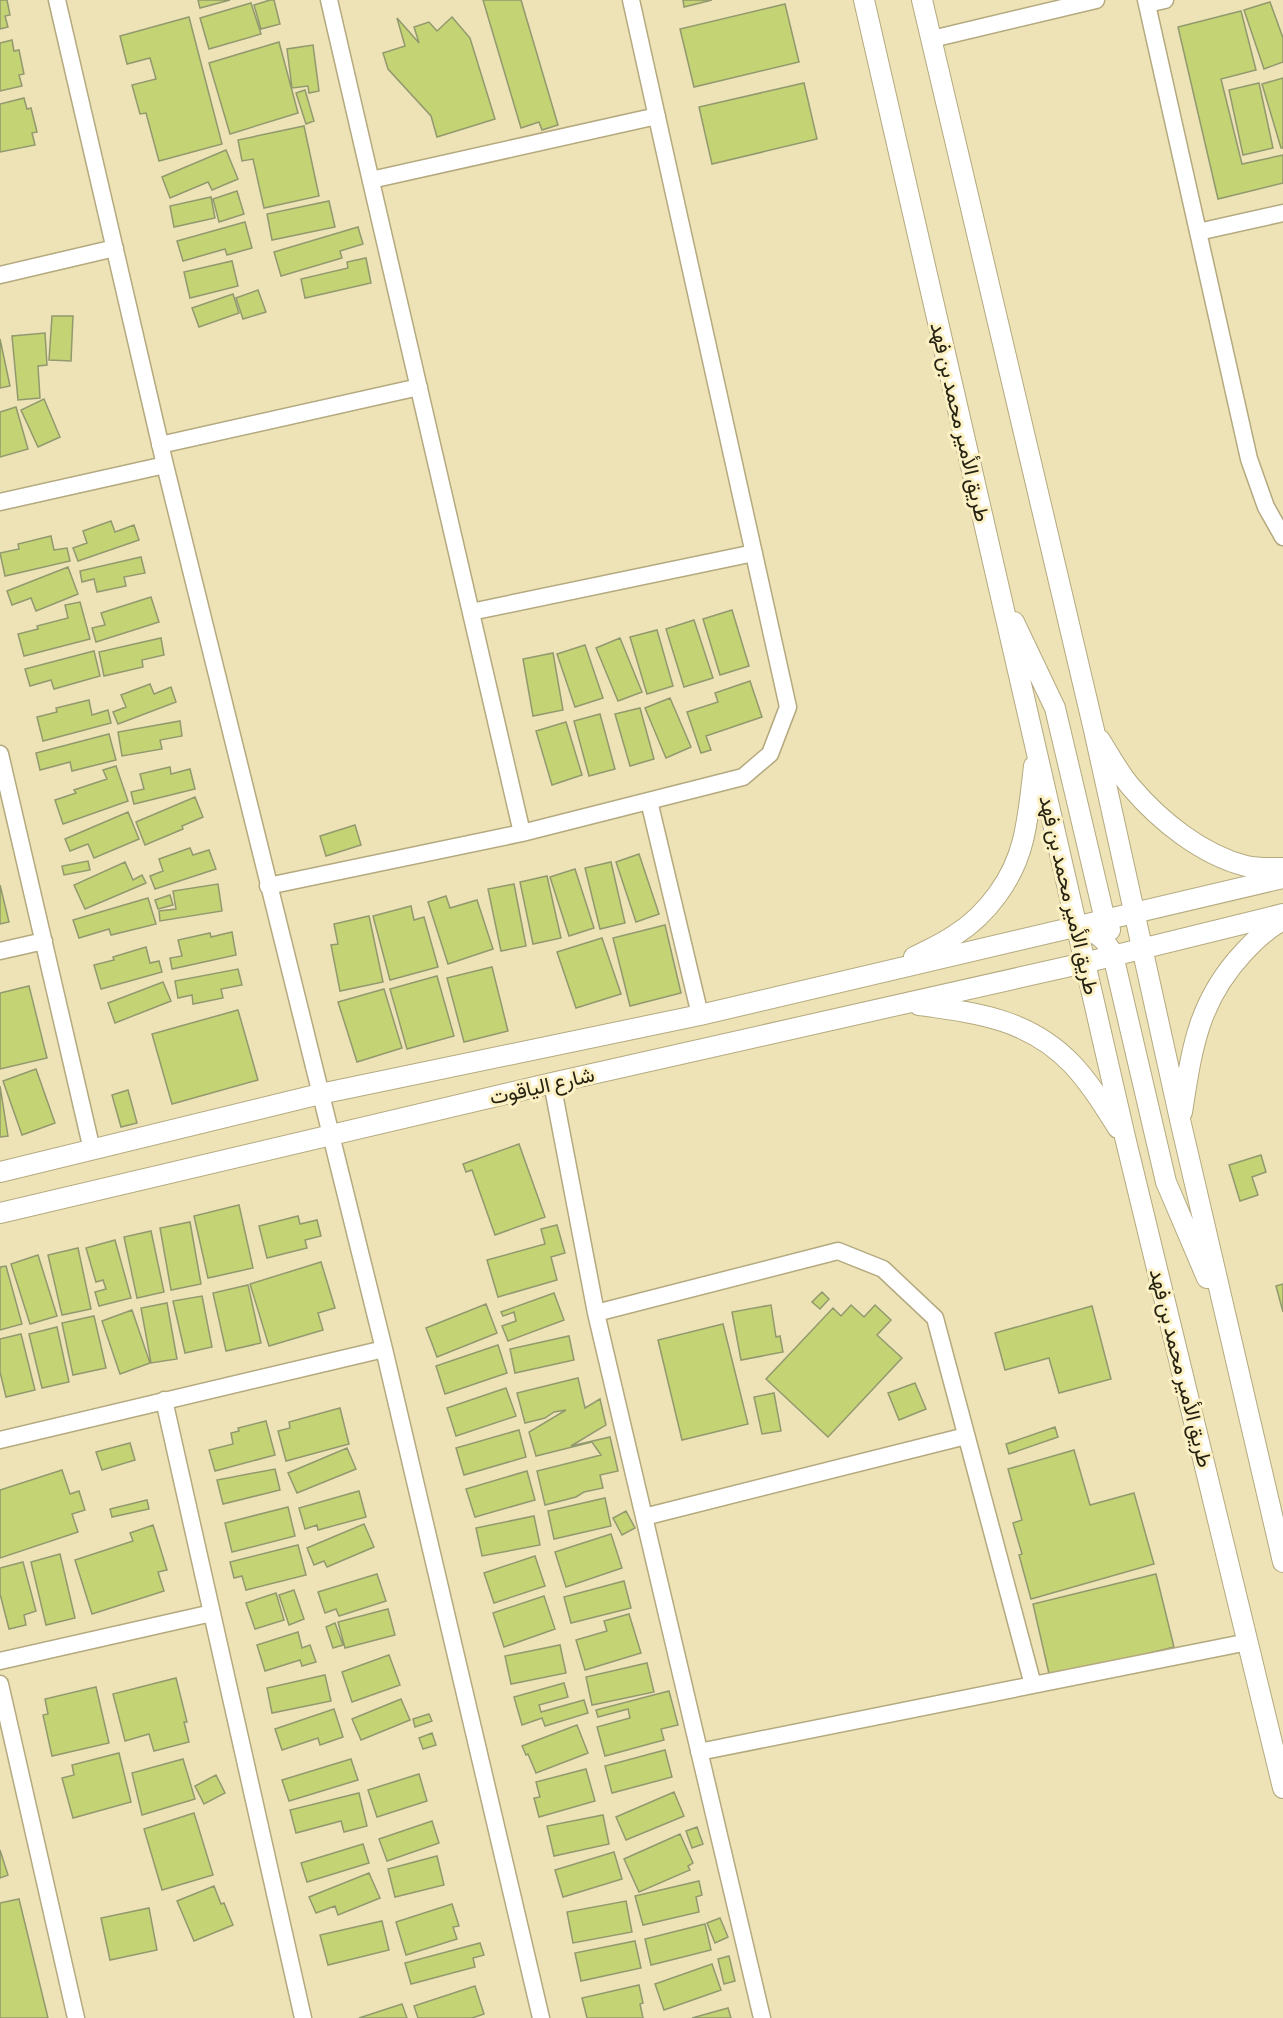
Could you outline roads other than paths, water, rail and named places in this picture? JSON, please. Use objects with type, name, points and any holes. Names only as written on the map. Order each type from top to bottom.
[{"type":"street","points":[[57,0],[160,445],[384,1349],[541,2018]]},
{"type":"street","points":[[329,0],[522,833]]},
{"type":"street","points":[[268,886],[522,833],[742,777],[770,754],[788,707],[631,0]]},
{"type":"street","name":"طريق الأمير محمد بن فهد","points":[[864,0],[1084,963],[1283,1788]]},
{"type":"street","points":[[922,0],[1094,730],[1181,1124],[1283,1562]]},
{"type":"street","points":[[932,39],[1096,0]]},
{"type":"street","points":[[1165,0],[1146,2],[1249,459],[1266,507],[1283,537]]},
{"type":"street","points":[[371,180],[657,116]]},
{"type":"street","points":[[1198,232],[1283,213]]},
{"type":"street","points":[[0,275],[115,248]]},
{"type":"street","points":[[160,445],[419,387]]},
{"type":"street","points":[[0,502],[165,465]]},
{"type":"street","points":[[471,612],[754,553]]},
{"type":"street","points":[[998,588],[1055,708],[1166,1182],[1228,1326]]},
{"type":"street","points":[[1094,730],[1130,786],[1175,828],[1200,846],[1221,857],[1248,867],[1283,868]]},
{"type":"street","points":[[892,969],[954,936],[991,903],[1005,882],[1018,858],[1024,838],[1036,752]]},
{"type":"street","points":[[0,754],[92,1150]]},
{"type":"street","points":[[649,801],[700,1015]]},
{"type":"street","points":[[1109,938],[1135,912],[1283,878]]},
{"type":"street","points":[[1076,927],[1087,928],[1109,938],[1143,948],[1283,914]]},
{"type":"street","points":[[1181,1124],[1191,1057],[1205,1007],[1218,983],[1251,943],[1283,920]]},
{"type":"street","name":"شارع الياقوت","points":[[0,1172],[320,1094],[700,1015],[1076,927]]},
{"type":"street","name":"شارع الياقوت","points":[[0,1213],[552,1083],[1084,963],[1109,938]]},
{"type":"street","points":[[0,951],[44,942]]},
{"type":"street","points":[[908,1003],[987,1015],[1033,1034],[1072,1064],[1125,1137]]},
{"type":"street","points":[[552,1083],[596,1313],[762,2018]]},
{"type":"street","points":[[596,1313],[838,1251],[883,1269],[935,1318],[1033,1685]]},
{"type":"street","points":[[0,1440],[384,1349]]},
{"type":"street","points":[[164,1400],[303,2018]]},
{"type":"street","points":[[644,1517],[966,1436]]},
{"type":"street","points":[[0,1661],[212,1612]]},
{"type":"street","points":[[699,1752],[1248,1642]]},
{"type":"street","points":[[0,1684],[76,2018]]}]
